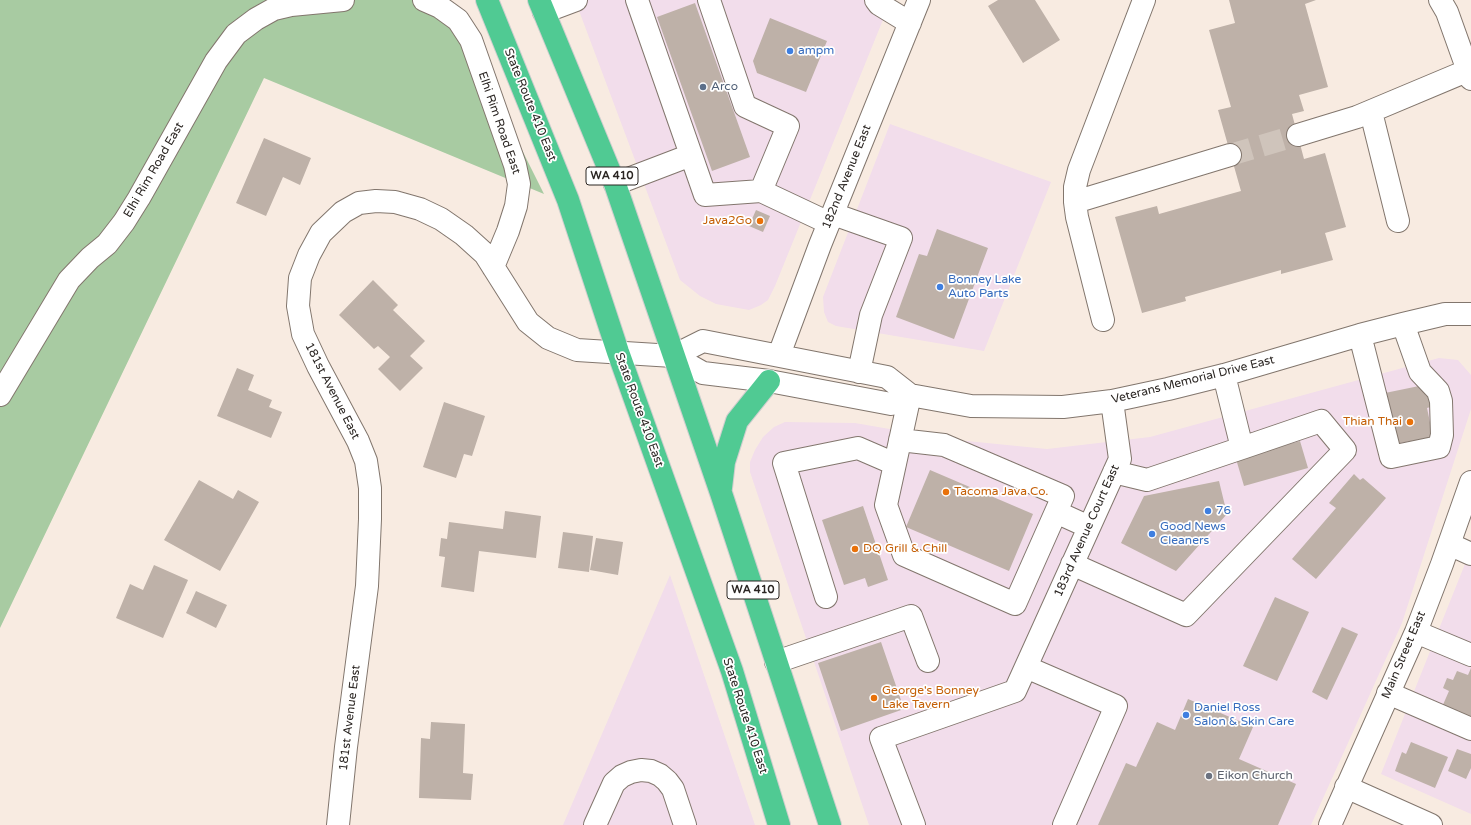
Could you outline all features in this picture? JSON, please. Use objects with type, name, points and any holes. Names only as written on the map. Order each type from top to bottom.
[{"type":"highway","name":"State Route 410 East","points":[[487,0],[568,200],[618,352],[732,671],[779,825]]},
{"type":"highway","name":"WA 410","points":[[542,6],[615,184],[721,493],[830,825]]},
{"type":"highway","points":[[721,493],[724,462],[737,421],[769,381]]},
{"type":"street","name":"Elhi Rim Road East","points":[[0,395],[69,280],[90,258],[107,244],[124,222],[216,61],[236,34],[256,19],[274,9],[291,5],[343,0]]},
{"type":"street","name":"Elhi Rim Road East","points":[[424,0],[440,7],[458,20],[471,40],[514,164],[519,184],[516,206],[508,231],[493,267]]},
{"type":"street","points":[[542,6],[576,0]]},
{"type":"street","points":[[709,0],[745,106],[788,126],[762,191]]},
{"type":"street","points":[[876,0],[879,4],[910,23]]},
{"type":"street","name":"182nd Avenue East","points":[[779,356],[831,218],[919,0]]},
{"type":"street","points":[[1103,320],[1077,217],[1075,187],[1079,170],[1144,0]]},
{"type":"street","points":[[1298,135],[1357,117],[1470,74],[1447,12],[1440,0]]},
{"type":"street","points":[[639,1],[705,196],[762,191],[831,218],[901,238],[871,315],[859,372]]},
{"type":"street","points":[[1371,112],[1398,221]]},
{"type":"street","points":[[615,184],[690,155]]},
{"type":"street","points":[[1075,202],[1230,156]]},
{"type":"street","name":"181st Avenue East","points":[[338,825],[346,747],[367,586],[370,488],[366,461],[358,441],[318,366],[303,334],[298,306],[300,278],[309,255],[321,233],[343,212],[359,203],[376,201],[395,202],[420,209],[442,219],[464,234],[485,254],[528,322],[548,338],[578,350],[673,356]]},
{"type":"street","name":"Veterans Memorial Drive East","points":[[673,356],[703,341],[887,377],[910,395],[971,406],[1063,407],[1112,401],[1224,375],[1360,335],[1444,314],[1471,314]]},
{"type":"street","points":[[1360,335],[1391,457],[1439,448],[1442,435],[1441,402],[1438,392],[1420,372],[1403,324]]},
{"type":"street","points":[[673,356],[703,373],[769,381],[891,404],[910,395]]},
{"type":"street","points":[[1224,375],[1242,448]]},
{"type":"street","points":[[900,440],[944,445],[1063,496],[1015,604],[904,555],[886,505],[900,440],[910,395]]},
{"type":"street","name":"183rd Avenue Court East","points":[[914,825],[881,738],[1015,691],[1120,458],[1112,401]]},
{"type":"street","points":[[1072,564],[1186,615],[1345,450],[1322,421],[1147,480],[1114,472]]},
{"type":"street","points":[[826,596],[784,463],[858,448],[895,464]]},
{"type":"street","name":"Main Street East","points":[[1330,825],[1416,632],[1450,544],[1471,482]]},
{"type":"street","points":[[1056,512],[1089,528]]},
{"type":"street","points":[[1450,544],[1471,554]]},
{"type":"street","points":[[776,662],[911,616],[928,661]]},
{"type":"street","points":[[1416,632],[1471,655]]},
{"type":"street","points":[[1026,667],[1116,706],[1064,825]]},
{"type":"street","points":[[1388,693],[1471,730]]},
{"type":"street","points":[[595,825],[614,783],[626,774],[641,770],[651,771],[660,775],[667,781],[673,789],[685,825]]},
{"type":"street","points":[[1346,787],[1431,825]]},
{"type":"shaded area","points":[[575,0],[891,0],[775,286],[768,300],[761,305],[749,310],[716,304],[700,296],[680,280]]},
{"type":"shaded area","points":[[890,124],[1051,182],[984,351],[836,326],[828,322],[824,312],[823,297]]},
{"type":"shaded area","points":[[1439,358],[1458,360],[1471,375],[1471,409],[1402,623],[1311,825],[869,825],[750,472],[750,462],[755,450],[763,437],[774,427],[785,422],[855,423],[947,439],[1047,449],[1150,437]]},
{"type":"shaded area","points":[[1471,549],[1471,814],[1381,774]]},
{"type":"shaded area","points":[[670,575],[755,825],[563,825]]},
{"type":"green space","points":[[0,0],[447,0],[544,194],[264,78],[0,628]]},
{"type":"building","points":[[998,0],[1035,0],[1060,40],[1023,63],[988,6]]},
{"type":"building","points":[[1229,0],[1316,0],[1305,4],[1328,87],[1299,95],[1304,111],[1292,114],[1304,159],[1325,153],[1346,227],[1325,233],[1333,260],[1281,274],[1281,270],[1185,297],[1186,301],[1142,313],[1115,217],[1157,206],[1159,214],[1241,191],[1218,110],[1231,107],[1209,30],[1235,23]]},
{"type":"building","name":"Arco","points":[[695,3],[750,157],[712,171],[657,17]]},
{"type":"building","name":"ampm","points":[[770,18],[827,41],[806,92],[757,73],[753,61]]},
{"type":"building","points":[[264,138],[311,158],[300,185],[283,177],[266,216],[236,203]]},
{"type":"building","name":"Java2Go","points":[[756,210],[770,216],[763,232],[749,226]]},
{"type":"building","name":"Bonney Lake Auto Parts","points":[[937,229],[988,248],[954,339],[896,317],[919,254],[927,256]]},
{"type":"building","points":[[373,280],[398,305],[393,310],[425,341],[410,356],[423,368],[400,391],[378,369],[390,357],[378,346],[374,349],[339,315]]},
{"type":"building","points":[[237,368],[254,375],[248,390],[272,400],[269,407],[282,412],[271,438],[217,416]]},
{"type":"building","name":"Thian Thai","points":[[1424,385],[1426,396],[1432,394],[1434,406],[1427,408],[1433,437],[1395,444],[1385,393]]},
{"type":"building","points":[[444,402],[485,416],[472,456],[464,454],[456,478],[423,467]]},
{"type":"building","points":[[1300,441],[1308,468],[1244,486],[1236,459]]},
{"type":"building","points":[[930,470],[1033,514],[1009,571],[906,527]]},
{"type":"building","points":[[1354,474],[1360,480],[1363,478],[1386,498],[1316,579],[1292,559],[1336,508],[1329,503]]},
{"type":"building","points":[[199,480],[233,499],[238,490],[259,502],[220,571],[164,540]]},
{"type":"building","points":[[1219,481],[1227,514],[1176,571],[1121,543],[1144,496]]},
{"type":"building","name":"DQ Grill & Chill","points":[[863,506],[888,580],[868,587],[865,578],[844,585],[822,520]]},
{"type":"building","points":[[505,511],[541,516],[536,558],[479,551],[474,592],[441,587],[445,557],[439,556],[441,538],[447,539],[449,522],[503,529]]},
{"type":"building","points":[[563,532],[593,536],[589,572],[558,568]]},
{"type":"building","points":[[596,538],[623,542],[618,575],[590,570]]},
{"type":"building","points":[[154,565],[188,580],[163,638],[116,618],[130,584],[143,590]]},
{"type":"building","points":[[196,591],[227,605],[216,628],[186,613]]},
{"type":"building","points":[[1275,597],[1309,612],[1277,681],[1243,666]]},
{"type":"building","points":[[1342,627],[1358,634],[1327,700],[1312,692]]},
{"type":"building","points":[[881,642],[904,709],[841,731],[818,663]]},
{"type":"building","points":[[1471,668],[1471,719],[1442,707],[1449,691],[1443,688],[1447,678],[1453,680],[1457,671],[1468,675]]},
{"type":"building","points":[[1188,699],[1253,727],[1239,759],[1296,784],[1278,825],[1098,825],[1126,763],[1136,767],[1157,722],[1175,730]]},
{"type":"building","points":[[431,722],[465,724],[463,773],[473,774],[471,800],[419,798],[421,738],[430,739]]},
{"type":"building","points":[[1411,742],[1448,757],[1435,788],[1395,771],[1402,752],[1406,754]]},
{"type":"building","points":[[1457,749],[1471,754],[1471,768],[1466,779],[1448,771]]},
{"type":"tunnel","points":[[1230,155],[1298,135]]},
{"type":"place","name":"ampm","points":[[790,51]]},
{"type":"place","name":"Arco","points":[[703,87]]},
{"type":"place","name":"Java2Go","points":[[760,221]]},
{"type":"place","name":"Bonney Lake Auto Parts","points":[[940,287]]},
{"type":"place","name":"Thian Thai","points":[[1410,422]]},
{"type":"place","name":"Tacoma Java Co.","points":[[946,492]]},
{"type":"place","name":"76","points":[[1208,511]]},
{"type":"place","name":"Good News Cleaners","points":[[1152,534]]},
{"type":"place","name":"DQ Grill & Chill","points":[[855,549]]},
{"type":"place","name":"George's Bonney Lake Tavern","points":[[874,698]]},
{"type":"place","name":"Daniel Ross Salon & Skin Care","points":[[1186,715]]},
{"type":"place","name":"Eikon Church","points":[[1209,776]]}]
